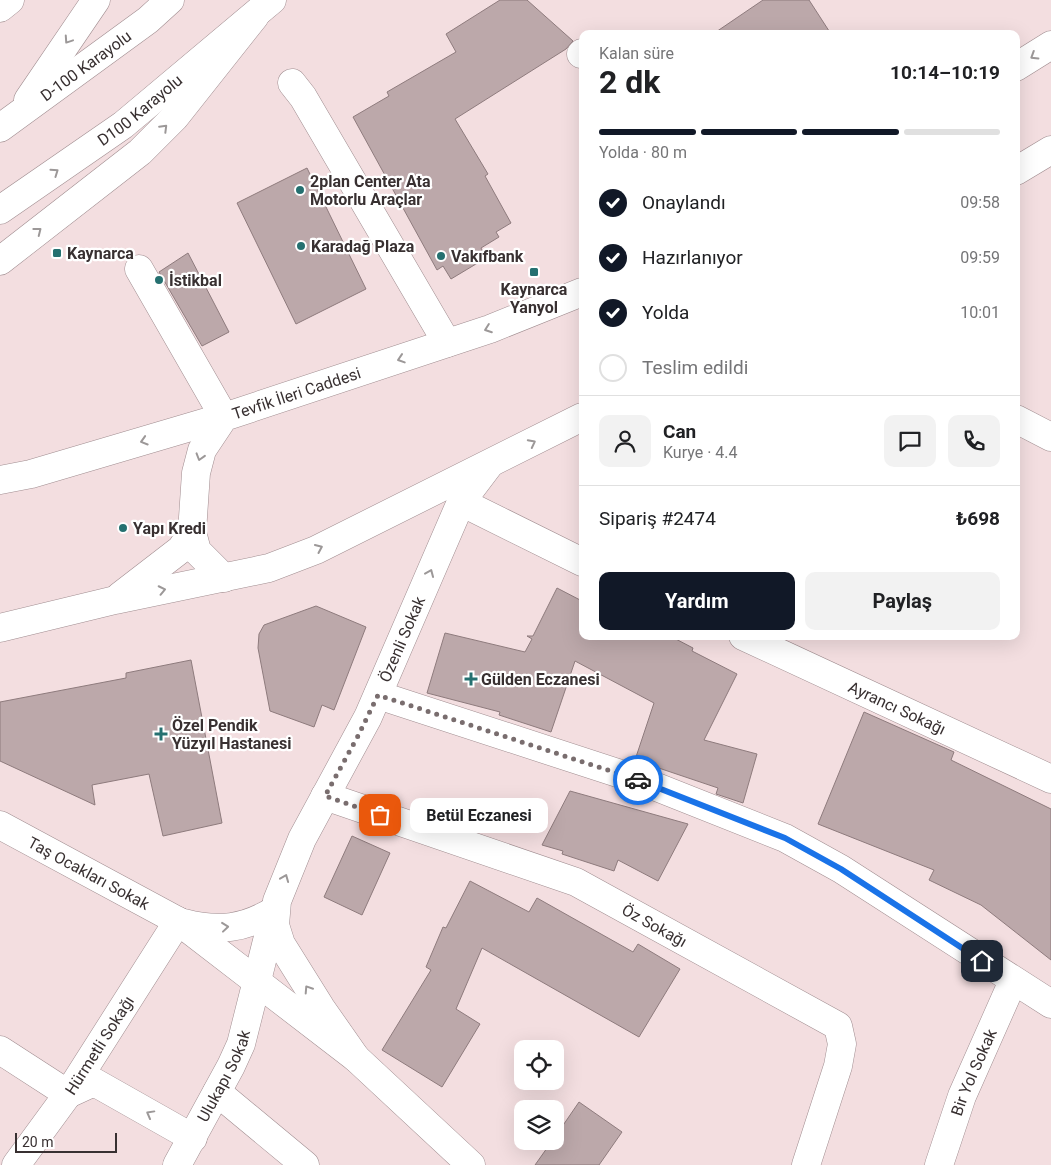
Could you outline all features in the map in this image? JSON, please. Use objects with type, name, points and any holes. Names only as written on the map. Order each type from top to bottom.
[{"type":"main road","points":[[0,8],[10,0]]},
{"type":"main road","points":[[8,123],[96,0]]},
{"type":"main road","name":"D-100 Karayolu","points":[[8,123],[148,20],[170,0]]},
{"type":"main road","points":[[0,261],[140,152],[175,117],[263,8]]},
{"type":"main road","name":"D100 Karayolu","points":[[0,210],[124,124],[263,8]]},
{"type":"main road","points":[[1020,64],[1051,45]]},
{"type":"main road","points":[[292,83],[303,97],[447,344]]},
{"type":"main road","points":[[1020,169],[1050,152]]},
{"type":"main road","points":[[0,480],[31,474],[224,417],[139,269]]},
{"type":"main road","name":"Tevfik İleri Caddesi","points":[[192,532],[196,473],[202,450],[224,417],[447,344],[579,293]]},
{"type":"main road","points":[[0,628],[115,600],[269,568],[316,550],[579,419]]},
{"type":"main road","points":[[1020,421],[1051,437]]},
{"type":"main road","name":"Özenli Sokak","points":[[275,916],[299,847],[378,695],[461,502],[489,465]]},
{"type":"main road","points":[[461,502],[579,561]]},
{"type":"main road","points":[[192,532],[197,551],[224,578]]},
{"type":"main road","points":[[115,600],[181,550],[192,532]]},
{"type":"main road","name":"Ayrancı Sokağı","points":[[752,640],[1051,779]]},
{"type":"main road","points":[[378,695],[639,780],[785,838],[841,869],[1051,1004]]},
{"type":"main road","name":"Öz Sokağı","points":[[325,796],[576,882],[838,1026],[842,1044],[838,1066],[806,1165]]},
{"type":"main road","name":"Taş Ocakları Sokak","points":[[0,825],[178,921]]},
{"type":"main road","points":[[178,921],[207,929],[226,928],[260,918],[275,916],[280,944],[356,1058]]},
{"type":"main road","name":"Ulukapı Sokak","points":[[177,1165],[218,1092],[241,1044],[275,916]]},
{"type":"main road","points":[[178,921],[356,1058],[471,1165]]},
{"type":"main road","name":"Hürmetli Sokağı","points":[[16,1165],[68,1094],[178,921]]},
{"type":"main road","name":"Bir Yol Sokak","points":[[939,1165],[962,1096],[1013,981]]},
{"type":"main road","points":[[0,1050],[68,1094],[94,1082],[193,1138]]},
{"type":"main road","points":[[218,1092],[305,1165]]},
{"type":"building","points":[[500,0],[527,0],[573,41],[566,49],[455,119],[488,174],[485,176],[511,223],[496,232],[499,237],[481,248],[486,258],[451,279],[443,266],[437,270],[353,117],[389,96],[387,92],[456,52],[446,34]]},
{"type":"building","points":[[763,0],[809,0],[828,30],[719,30]]},
{"type":"building","name":"Karadağ Plaza","points":[[307,168],[366,289],[296,324],[237,203]]},
{"type":"building","points":[[188,253],[229,332],[202,346],[159,272]]},
{"type":"building","points":[[557,588],[579,599],[579,640],[678,640],[693,648],[692,651],[737,674],[704,740],[757,754],[743,803],[716,794],[718,788],[635,760],[654,703],[575,661],[551,732],[499,715],[500,712],[427,693],[445,633],[525,652],[532,639],[527,636],[533,636]]},
{"type":"building","points":[[316,606],[366,627],[334,710],[322,705],[314,727],[270,711],[258,648],[259,634],[264,625]]},
{"type":"building","points":[[191,660],[222,823],[163,836],[149,774],[92,785],[95,805],[0,761],[0,702],[126,678],[126,673]]},
{"type":"building","points":[[864,712],[954,752],[951,760],[1051,809],[1051,960],[981,905],[929,880],[934,870],[818,824]]},
{"type":"building","points":[[570,791],[688,824],[658,881],[618,860],[614,871],[562,854],[563,851],[542,845]]},
{"type":"building","points":[[352,836],[390,853],[362,915],[324,897]]},
{"type":"building","points":[[470,881],[529,912],[537,898],[633,952],[638,944],[680,969],[639,1037],[482,948],[456,1009],[480,1024],[442,1087],[382,1050],[431,970],[426,967],[443,927],[446,928]]},
{"type":"building","points":[[579,1102],[622,1132],[599,1165],[535,1165],[546,1150],[564,1150],[564,1124]]},
{"type":"way so far","points":[[380,815],[325,796],[342,767],[378,695],[638,780]]},
{"type":"place","name":"2plan Center Ata Motorlu Araçlar","points":[[300,190]]},
{"type":"place","name":"Karadağ Plaza","points":[[301,246]]},
{"type":"place","name":"Kaynarca","points":[[57,253]]},
{"type":"place","name":"Vakıfbank","points":[[441,256]]},
{"type":"place","name":"Kaynarca Yanyol","points":[[534,272]]},
{"type":"place","name":"İstikbal","points":[[159,280]]},
{"type":"place","name":"Yapı Kredi","points":[[123,528]]},
{"type":"place","name":"Gülden Eczanesi","points":[[471,679]]},
{"type":"place","name":"Özel Pendik Yüzyıl Hastanesi","points":[[161,734]]},
{"type":"place","name":"Betül Eczanesi","points":[[380,815]]},
{"type":"route","points":[[638,780],[785,838],[841,869],[982,961]]}]
